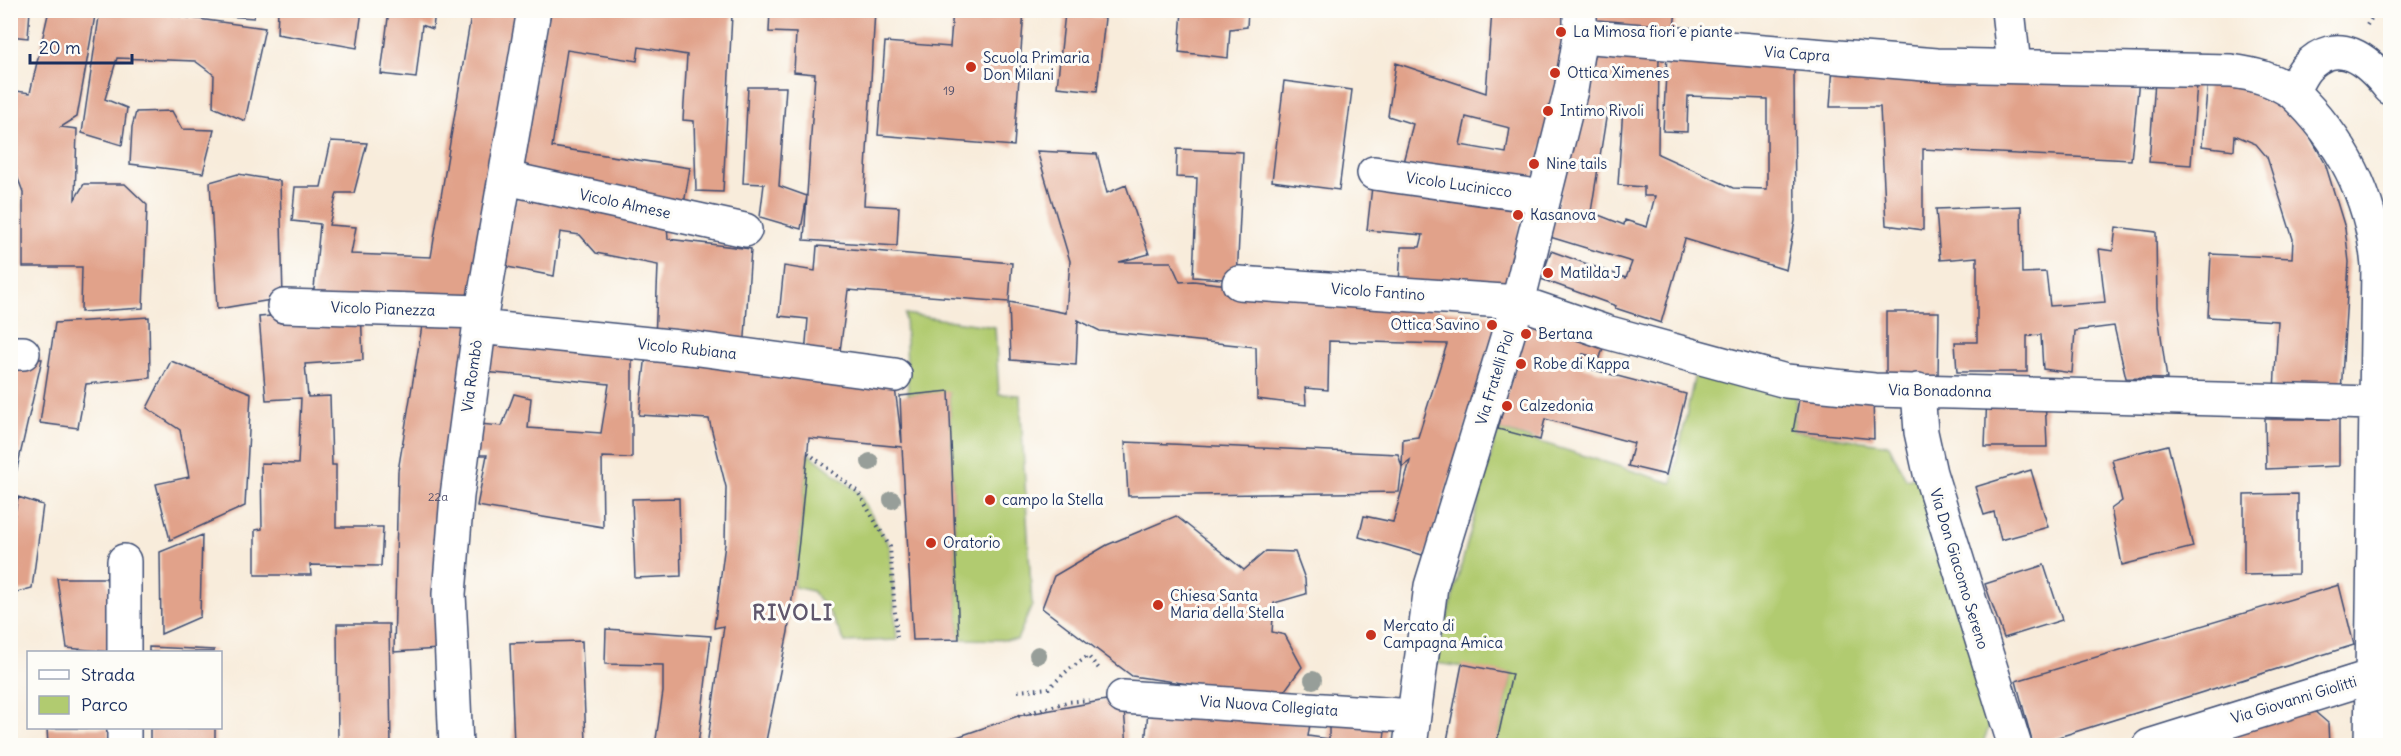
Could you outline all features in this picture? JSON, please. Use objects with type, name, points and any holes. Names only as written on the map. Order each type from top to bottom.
[{"type":"street","name":"Via Rombò","points":[[456,746],[449,594],[457,496],[480,319],[534,10]]},
{"type":"street","points":[[2008,10],[2014,66]]},
{"type":"street","name":"Via Capra","points":[[1580,23],[1937,65],[2231,71],[2255,74],[2276,82],[2292,92],[2315,114],[2377,199],[2371,746]]},
{"type":"street","name":"Via Fratelli Piol","points":[[1412,731],[1431,586],[1518,302],[1571,90],[1580,23]]},
{"type":"street","points":[[2292,92],[2304,70],[2316,59],[2332,53],[2348,53],[2364,60],[2391,88]]},
{"type":"street","name":"Vicolo Lucinicco","points":[[1374,173],[1544,197]]},
{"type":"street","name":"Vicolo Almese","points":[[506,178],[745,230]]},
{"type":"street","name":"Vicolo Fantino","points":[[1239,283],[1518,302]]},
{"type":"street","name":"Via Bonadonna","points":[[1518,302],[1606,332],[1786,381],[1875,390],[2374,403]]},
{"type":"street","name":"Vicolo Pianezza","points":[[284,306],[480,319]]},
{"type":"street","name":"Vicolo Rubiana","points":[[480,319],[895,375]]},
{"type":"street","name":"Via Don Giacomo Sereno","points":[[1918,390],[1921,432],[1930,473],[2014,746]]},
{"type":"street","points":[[124,561],[124,651]]},
{"type":"street","name":"Via Giovanni Giolitti","points":[[2149,746],[2370,677]]},
{"type":"street","name":"Via Nuova Collegiata","points":[[1123,697],[1412,731]]},
{"type":"street","points":[[124,729],[124,746]]},
{"type":"path","points":[[808,453],[858,492],[890,547],[897,640]]},
{"type":"path","points":[[1018,691],[1049,688],[1068,670],[1088,656],[1123,697]]},
{"type":"path","points":[[1018,716],[1066,702],[1123,697]]},
{"type":"green space","name":"campo la Stella","points":[[905,314],[995,327],[999,394],[1020,395],[1032,605],[1017,640],[959,639],[949,392],[908,395]]},
{"type":"green space","points":[[1697,364],[1798,385],[1793,431],[1889,445],[1906,479],[1930,473],[2000,699],[1982,745],[1496,745],[1512,674],[1435,663],[1498,429],[1672,483]]},
{"type":"green space","points":[[808,453],[858,492],[890,547],[897,640],[845,642],[828,610],[812,591],[794,587]]},
{"type":"building","points":[[10,10],[30,10],[28,38],[10,36]]},
{"type":"building","points":[[49,10],[96,10],[77,117],[61,127],[77,129],[75,199],[84,184],[125,184],[147,205],[143,308],[81,312],[82,267],[23,267],[23,192],[15,171],[10,170],[10,90],[30,93]]},
{"type":"building","points":[[100,10],[132,10],[265,28],[245,121],[213,107],[214,75],[195,61],[117,58],[105,99],[127,108],[122,145],[82,133]]},
{"type":"building","points":[[199,10],[255,10],[254,18],[199,14]]},
{"type":"building","points":[[278,10],[362,10],[357,48],[277,34]]},
{"type":"building","points":[[389,10],[435,10],[433,29],[422,25],[416,78],[381,74]]},
{"type":"building","points":[[472,10],[524,10],[477,304],[313,300],[320,224],[292,221],[295,187],[321,187],[331,141],[367,143],[354,193],[337,193],[329,225],[356,227],[351,254],[431,257]]},
{"type":"building","points":[[548,10],[714,10],[732,14],[723,192],[696,191],[694,121],[683,120],[687,55],[639,47],[637,61],[567,50],[552,147],[690,168],[684,204],[514,170]]},
{"type":"building","points":[[770,10],[875,10],[864,205],[899,207],[897,246],[804,240],[815,74],[794,72],[796,33],[769,32]]},
{"type":"building","name":"Scuola Primaria Don Milani","points":[[953,10],[1024,10],[1014,146],[878,135],[885,42],[950,47]]},
{"type":"building","points":[[1182,10],[1248,10],[1247,27],[1230,29],[1228,58],[1179,52]]},
{"type":"building","points":[[1492,10],[1563,10],[1565,35],[1562,73],[1530,192],[1402,166],[1413,124],[1388,116],[1396,63],[1486,93]],"holes":[[[1466,117],[1510,128],[1506,153],[1460,145]]]},
{"type":"building","points":[[1595,10],[1676,10],[1673,37],[1593,28]]},
{"type":"building","points":[[1065,13],[1105,18],[1097,91],[1057,87]]},
{"type":"building","points":[[1593,43],[1659,52],[1658,154],[1733,188],[1767,189],[1767,99],[1688,96],[1687,132],[1663,131],[1667,54],[1794,67],[1795,221],[1786,270],[1685,239],[1661,323],[1541,279],[1551,251],[1626,278],[1632,262],[1550,237]],"holes":[[[1608,106],[1623,107],[1618,185],[1644,187],[1644,196],[1655,196],[1647,227],[1625,220],[1624,225],[1591,212]]]},
{"type":"building","points":[[1833,66],[2139,79],[2131,160],[1923,149],[1923,230],[1886,225],[1880,107],[1830,107]]},
{"type":"building","points":[[1284,81],[1352,90],[1339,190],[1272,181]]},
{"type":"building","points":[[2155,81],[2197,83],[2191,165],[2149,162]]},
{"type":"building","points":[[2208,81],[2240,85],[2278,100],[2304,126],[2325,163],[2345,228],[2349,262],[2341,394],[2274,390],[2278,321],[2208,317],[2211,254],[2292,258],[2293,239],[2267,157],[2256,144],[2235,135],[2234,150],[2202,146]]},
{"type":"building","points":[[748,87],[786,87],[779,186],[807,196],[801,229],[760,217],[764,184],[743,183]]},
{"type":"building","points":[[172,111],[182,129],[214,130],[203,173],[130,164],[132,127],[136,112]]},
{"type":"building","points":[[1177,149],[1243,152],[1237,280],[1193,277],[1197,178],[1176,177]]},
{"type":"building","points":[[1037,151],[1097,154],[1107,193],[1126,185],[1149,254],[1119,262],[1171,262],[1180,282],[1193,281],[1500,317],[1426,556],[1359,537],[1364,516],[1393,522],[1410,461],[1402,467],[1403,439],[1418,437],[1447,344],[1329,341],[1328,390],[1305,388],[1306,405],[1257,399],[1256,347],[1100,331],[1078,320],[1076,365],[1011,360],[1009,302],[1066,313],[1070,261]]},
{"type":"building","points":[[238,174],[280,181],[283,298],[217,309],[210,182]]},
{"type":"building","points":[[1373,178],[1525,198],[1508,292],[1399,285],[1401,247],[1420,247],[1423,235],[1367,230]]},
{"type":"building","points":[[520,194],[667,225],[668,239],[751,249],[744,351],[655,340],[658,265],[596,253],[580,235],[560,232],[554,276],[497,265],[504,223]]},
{"type":"building","points":[[2021,206],[2022,273],[2046,272],[2050,306],[2105,302],[2099,249],[2113,251],[2116,227],[2156,232],[2157,307],[2167,379],[2126,378],[2114,326],[2075,331],[2072,373],[2043,369],[2041,335],[2027,336],[2027,372],[1957,372],[1955,342],[1977,342],[1977,257],[1940,260],[1936,209]]},
{"type":"building","points":[[817,246],[1012,263],[1009,302],[848,290],[839,359],[805,354],[808,319],[779,316],[784,266],[815,271]]},
{"type":"building","points":[[361,309],[363,360],[305,364],[308,397],[330,396],[332,465],[336,465],[336,527],[383,527],[381,566],[310,565],[311,575],[255,575],[255,530],[262,529],[261,463],[298,464],[301,398],[266,400],[259,317]]},
{"type":"building","points":[[1886,312],[1939,312],[1938,377],[1886,377]]},
{"type":"building","points":[[424,314],[472,321],[438,649],[394,652],[398,471]]},
{"type":"building","points":[[1528,316],[1606,337],[1600,358],[1583,354],[1579,366],[1686,394],[1666,475],[1628,466],[1634,443],[1545,419],[1540,440],[1498,429]]},
{"type":"building","points":[[149,317],[150,378],[86,384],[78,428],[40,423],[55,323]]},
{"type":"building","points":[[480,329],[632,346],[632,458],[602,457],[603,527],[477,506],[487,455],[463,455],[467,423],[502,426],[514,394],[531,398],[528,428],[601,433],[609,384],[474,371]]},
{"type":"building","points":[[647,346],[894,380],[902,443],[900,396],[949,391],[959,639],[913,640],[902,447],[809,438],[788,632],[765,746],[707,746],[724,626],[714,628],[725,544],[726,487],[709,419],[639,415]]},
{"type":"building","points":[[10,358],[42,359],[11,495],[10,495]]},
{"type":"building","points":[[171,361],[251,393],[245,506],[170,540],[156,484],[189,477],[180,430],[147,408]]},
{"type":"building","points":[[1801,388],[1873,396],[1874,439],[1793,431]]},
{"type":"building","points":[[1987,393],[2045,395],[2047,447],[1985,447]]},
{"type":"building","points":[[2265,419],[2339,419],[2339,466],[2266,469]]},
{"type":"building","points":[[1125,442],[1398,454],[1402,467],[1399,492],[1128,496]]},
{"type":"building","points":[[2168,445],[2193,547],[2122,565],[2111,509],[2122,501],[2112,459]]},
{"type":"building","points":[[2031,470],[2048,527],[2001,540],[1994,512],[1984,515],[1975,487]]},
{"type":"building","points":[[2298,494],[2298,574],[2244,575],[2244,495]]},
{"type":"building","points":[[18,497],[43,505],[32,588],[10,594],[10,538]]},
{"type":"building","points":[[679,498],[681,576],[635,578],[632,499]]},
{"type":"building","name":"Chiesa Santa Maria della Stella","points":[[1176,516],[1244,570],[1266,551],[1295,552],[1305,579],[1306,594],[1274,603],[1272,632],[1285,635],[1302,667],[1280,697],[1132,676],[1042,608],[1054,576],[1107,545]]},
{"type":"building","points":[[202,535],[200,617],[161,634],[160,552]]},
{"type":"building","points":[[2044,565],[2062,620],[2004,638],[1985,584]]},
{"type":"building","points":[[57,578],[106,578],[111,598],[111,651],[67,648]]},
{"type":"building","points":[[2339,585],[2354,645],[2033,745],[2016,681]]},
{"type":"building","points":[[337,624],[389,624],[391,746],[338,746]]},
{"type":"building","points":[[606,629],[711,636],[698,746],[655,746],[663,692],[663,665],[605,664]]},
{"type":"building","points":[[582,641],[586,742],[514,745],[510,643]]},
{"type":"building","points":[[149,647],[214,650],[214,651],[149,651]]},
{"type":"building","points":[[1462,664],[1512,674],[1496,746],[1446,746]]},
{"type":"building","points":[[1123,697],[1127,746],[931,746],[1018,716]]},
{"type":"building","points":[[2306,704],[2328,723],[2329,746],[2174,746]]},
{"type":"building","points":[[1148,710],[1310,724],[1308,736],[1329,739],[1329,720],[1386,725],[1383,746],[1145,746]]},
{"type":"building","points":[[47,729],[108,729],[110,746],[48,746]]},
{"type":"building","points":[[150,729],[215,729],[215,746],[150,746]]},
{"type":"place","name":"La Mimosa fiori e piante","points":[[1561,32]]},
{"type":"place","name":"Scuola Primaria Don Milani","points":[[971,67]]},
{"type":"place","name":"Ottica Ximenes","points":[[1555,73]]},
{"type":"place","name":"Intimo Rivoli","points":[[1548,111]]},
{"type":"place","name":"Nine tails","points":[[1534,164]]},
{"type":"place","name":"Kasanova","points":[[1518,215]]},
{"type":"place","name":"Matilda J","points":[[1548,273]]},
{"type":"place","name":"Ottica Savino","points":[[1492,325]]},
{"type":"place","name":"Bertana","points":[[1526,334]]},
{"type":"place","name":"Robe di Kappa","points":[[1521,364]]},
{"type":"place","name":"Calzedonia","points":[[1507,406]]},
{"type":"place","name":"campo la Stella","points":[[990,500]]},
{"type":"place","name":"Oratorio","points":[[931,543]]},
{"type":"place","name":"Chiesa Santa Maria della Stella","points":[[1158,605]]},
{"type":"place","name":"Mercato di Campagna Amica","points":[[1371,635]]},
{"type":"district","name":"RIVOLI","points":[[793,613]]}]
